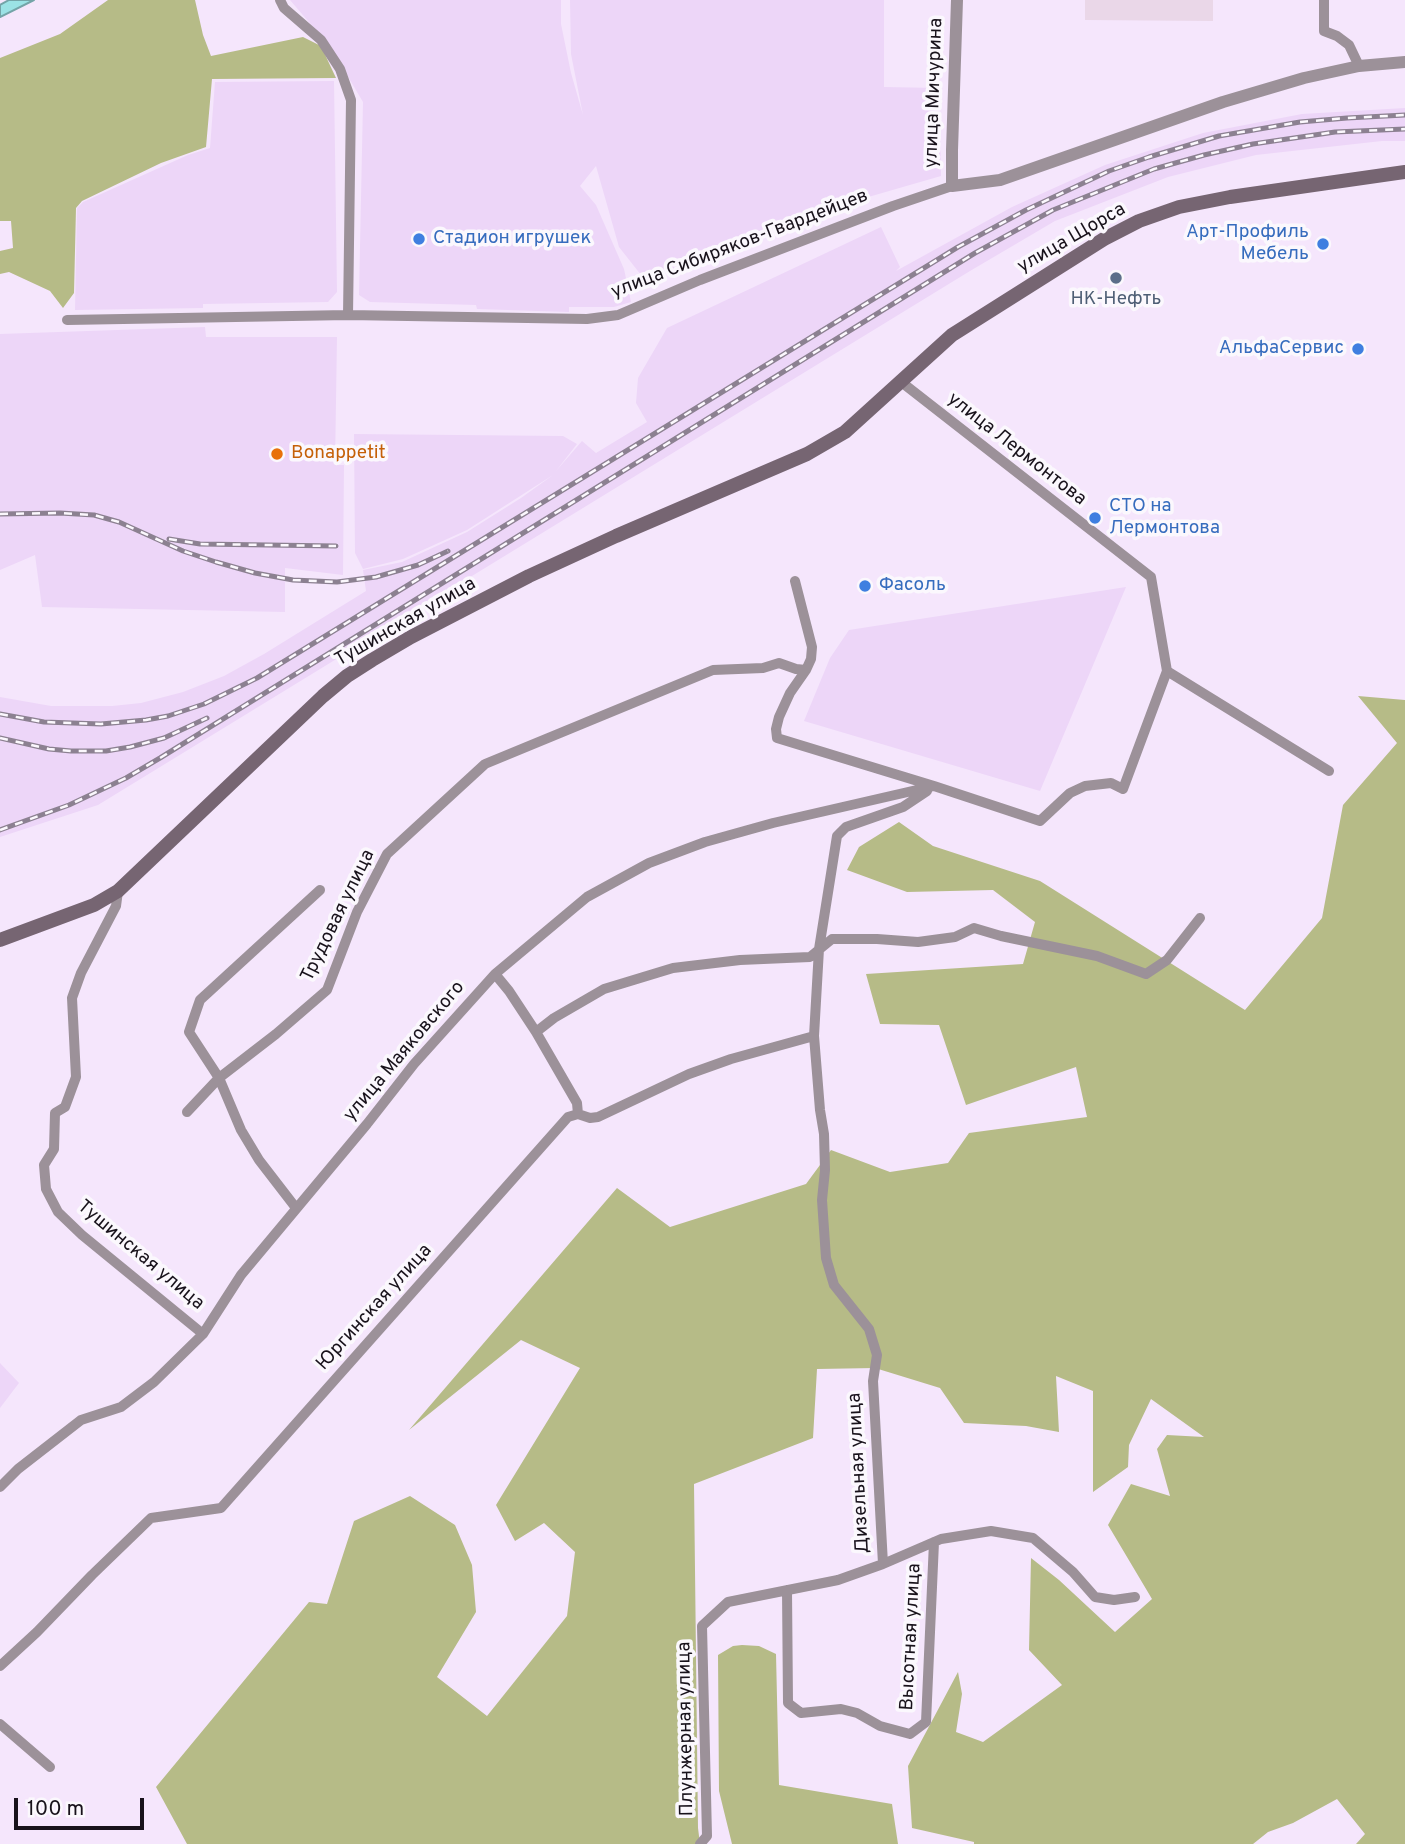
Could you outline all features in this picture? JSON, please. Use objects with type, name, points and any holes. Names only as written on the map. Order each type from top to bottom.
[{"type":"main road","name":"улица Щорса","points":[[845,432],[953,335],[1104,239],[1139,221],[1179,207],[1230,197],[1405,172]]},
{"type":"main road","name":"Тушинская улица","points":[[0,940],[94,905],[118,891],[323,696],[372,660],[529,576],[807,454],[845,432]]},
{"type":"street","points":[[280,0],[284,8],[321,40],[340,69],[351,100],[348,315]]},
{"type":"street","name":"улица Мичурина","points":[[952,186],[957,0]]},
{"type":"street","points":[[1324,0],[1324,32],[1337,36],[1349,45],[1359,66]]},
{"type":"street","name":"улица Сибиряков-Гвардейцев","points":[[67,320],[348,315],[587,319],[618,315],[893,206],[952,186],[1000,180],[1223,102],[1304,78],[1359,66],[1405,62]]},
{"type":"street","name":"улица Лермонтова","points":[[900,381],[1151,577],[1167,671]]},
{"type":"street","points":[[795,581],[812,647],[811,659],[789,693],[779,717],[777,738],[1040,821],[1070,793],[1085,786],[1111,783],[1123,789],[1167,671],[1329,771]]},
{"type":"street","name":"Трудовая улица","points":[[187,1112],[219,1077],[276,1034],[327,990],[357,912],[387,854],[485,764],[713,670],[763,668],[779,663],[806,670]]},
{"type":"street","name":"Дизельная улица","points":[[883,1564],[873,1381],[877,1355],[869,1329],[834,1285],[826,1258],[822,1200],[824,1134],[814,1036],[819,949],[837,836],[846,827],[903,807],[934,786]]},
{"type":"street","name":"улица Маяковского","points":[[0,1487],[18,1469],[81,1420],[121,1407],[132,1399],[154,1382],[202,1334],[241,1275],[414,1064],[495,974],[587,897],[649,863],[705,842],[773,823],[934,786]]},
{"type":"street","points":[[296,1208],[259,1160],[241,1130],[219,1077],[189,1032],[200,1000],[320,890]]},
{"type":"street","name":"Тушинская улица","points":[[118,891],[116,906],[80,972],[72,998],[76,1077],[65,1107],[55,1113],[54,1149],[44,1165],[46,1189],[58,1212],[82,1235],[202,1334]]},
{"type":"street","points":[[536,1031],[604,989],[673,968],[740,960],[810,957],[831,939],[918,942],[955,937],[974,928],[1097,956],[1146,974],[1167,960],[1200,918]]},
{"type":"street","points":[[495,974],[536,1031],[576,1103],[578,1114],[590,1118],[688,1074],[814,1036]]},
{"type":"street","name":"Юргинская улица","points":[[0,1666],[151,1518],[221,1508],[568,1117],[578,1114]]},
{"type":"street","name":"Плунжерная улица","points":[[700,1844],[707,1836],[702,1626],[727,1602],[838,1580],[934,1542],[991,1531],[1033,1538],[1073,1572],[1095,1597],[1114,1600],[1135,1597]]},
{"type":"street","name":"Высотная улица","points":[[787,1590],[788,1703],[802,1713],[841,1709],[857,1713],[880,1726],[910,1734],[926,1722],[934,1542]]},
{"type":"street","points":[[0,1724],[50,1767]]},
{"type":"shaded area","points":[[9,0],[34,0],[0,17],[0,5]]},
{"type":"shaded area","points":[[108,0],[195,0],[211,56],[303,37],[321,46],[336,78],[212,79],[206,147],[161,163],[82,201],[76,208],[74,293],[63,308],[50,291],[9,272],[0,274],[0,251],[13,248],[11,221],[0,221],[0,58],[60,34]]},
{"type":"shaded area","points":[[290,0],[561,0],[561,24],[583,115],[571,54],[570,0],[884,0],[884,87],[939,88],[941,176],[851,202],[742,240],[645,280],[619,247],[596,166],[580,186],[596,205],[624,269],[631,302],[614,307],[569,307],[569,312],[477,309],[476,305],[370,302],[359,295],[363,102],[331,48]]},
{"type":"shaded area","points":[[1085,0],[1213,0],[1213,21],[1085,20]]},
{"type":"shaded area","points":[[334,81],[337,292],[328,302],[75,310],[77,208],[83,202],[188,155],[210,148],[215,82]]},
{"type":"shaded area","points":[[1405,108],[1405,141],[1382,141],[1256,155],[1168,177],[1055,221],[98,805],[0,837],[0,697],[51,706],[112,706],[141,703],[183,692],[224,676],[366,591],[363,570],[402,562],[467,532],[553,475],[467,530],[403,559],[363,569],[355,553],[354,434],[563,436],[577,444],[556,471],[582,441],[596,453],[647,422],[636,403],[638,378],[667,328],[881,227],[900,267],[896,271],[1012,207],[1105,165],[1203,133],[1302,114]]},
{"type":"shaded area","points":[[205,327],[206,337],[337,337],[335,465],[344,465],[343,575],[285,568],[285,612],[42,607],[35,555],[0,570],[0,334]]},
{"type":"shaded area","points":[[1126,587],[1040,791],[804,721],[830,658],[849,630]]},
{"type":"shaded area","points":[[1358,696],[1405,700],[1405,1844],[1356,1844],[1365,1834],[1337,1799],[1293,1823],[1268,1832],[1253,1844],[974,1844],[912,1828],[908,1766],[958,1672],[962,1694],[956,1732],[983,1742],[1062,1685],[1029,1650],[1031,1558],[1115,1632],[1152,1599],[1108,1525],[1131,1484],[1170,1496],[1157,1449],[1167,1435],[1204,1437],[1151,1399],[1129,1445],[1128,1467],[1093,1492],[1093,1391],[1056,1376],[1059,1432],[1026,1426],[964,1423],[940,1388],[875,1368],[817,1369],[813,1438],[694,1484],[700,1844],[187,1844],[156,1787],[309,1602],[327,1604],[354,1521],[410,1496],[455,1525],[472,1565],[476,1612],[437,1677],[487,1716],[567,1616],[575,1552],[544,1523],[515,1541],[496,1505],[580,1368],[521,1340],[409,1430],[617,1188],[670,1227],[806,1184],[831,1150],[890,1172],[948,1163],[969,1133],[1087,1117],[1076,1067],[966,1105],[939,1025],[880,1024],[866,974],[1023,964],[1035,922],[993,890],[907,892],[847,870],[859,847],[899,822],[933,846],[1040,881],[1245,1010],[1322,918],[1343,805],[1397,743]]},
{"type":"shaded area","points":[[0,1363],[19,1383],[0,1408]]},
{"type":"shaded area","points":[[733,1646],[759,1646],[776,1654],[779,1785],[892,1804],[898,1844],[732,1844],[719,1791],[718,1655]]},
{"type":"railway","points":[[0,714],[44,722],[101,724],[168,716],[204,704],[257,678],[958,247],[1026,210],[1109,171],[1219,136],[1300,122],[1405,115]]},
{"type":"railway","points":[[0,830],[69,805],[126,778],[160,758],[975,253],[1053,210],[1154,169],[1204,155],[1253,144],[1335,132],[1405,129]]},
{"type":"railway","points":[[0,514],[94,515],[119,522],[183,551],[216,562],[293,580],[337,582],[376,577],[418,565],[448,551]]},
{"type":"railway","points":[[169,539],[200,544],[336,546]]},
{"type":"railway","points":[[0,738],[49,749],[106,751],[164,738],[207,718]]},
{"type":"place","name":"Стадион игрушек","points":[[419,239]]},
{"type":"place","name":"Арт-Профиль Мебель","points":[[1323,244]]},
{"type":"place","name":"НК-Нефть","points":[[1116,278]]},
{"type":"place","name":"АльфаСервис","points":[[1358,349]]},
{"type":"place","name":"Bonappetit","points":[[277,454]]},
{"type":"place","name":"СТО на Лермонтова","points":[[1095,518]]},
{"type":"place","name":"Фасоль","points":[[865,586]]}]
